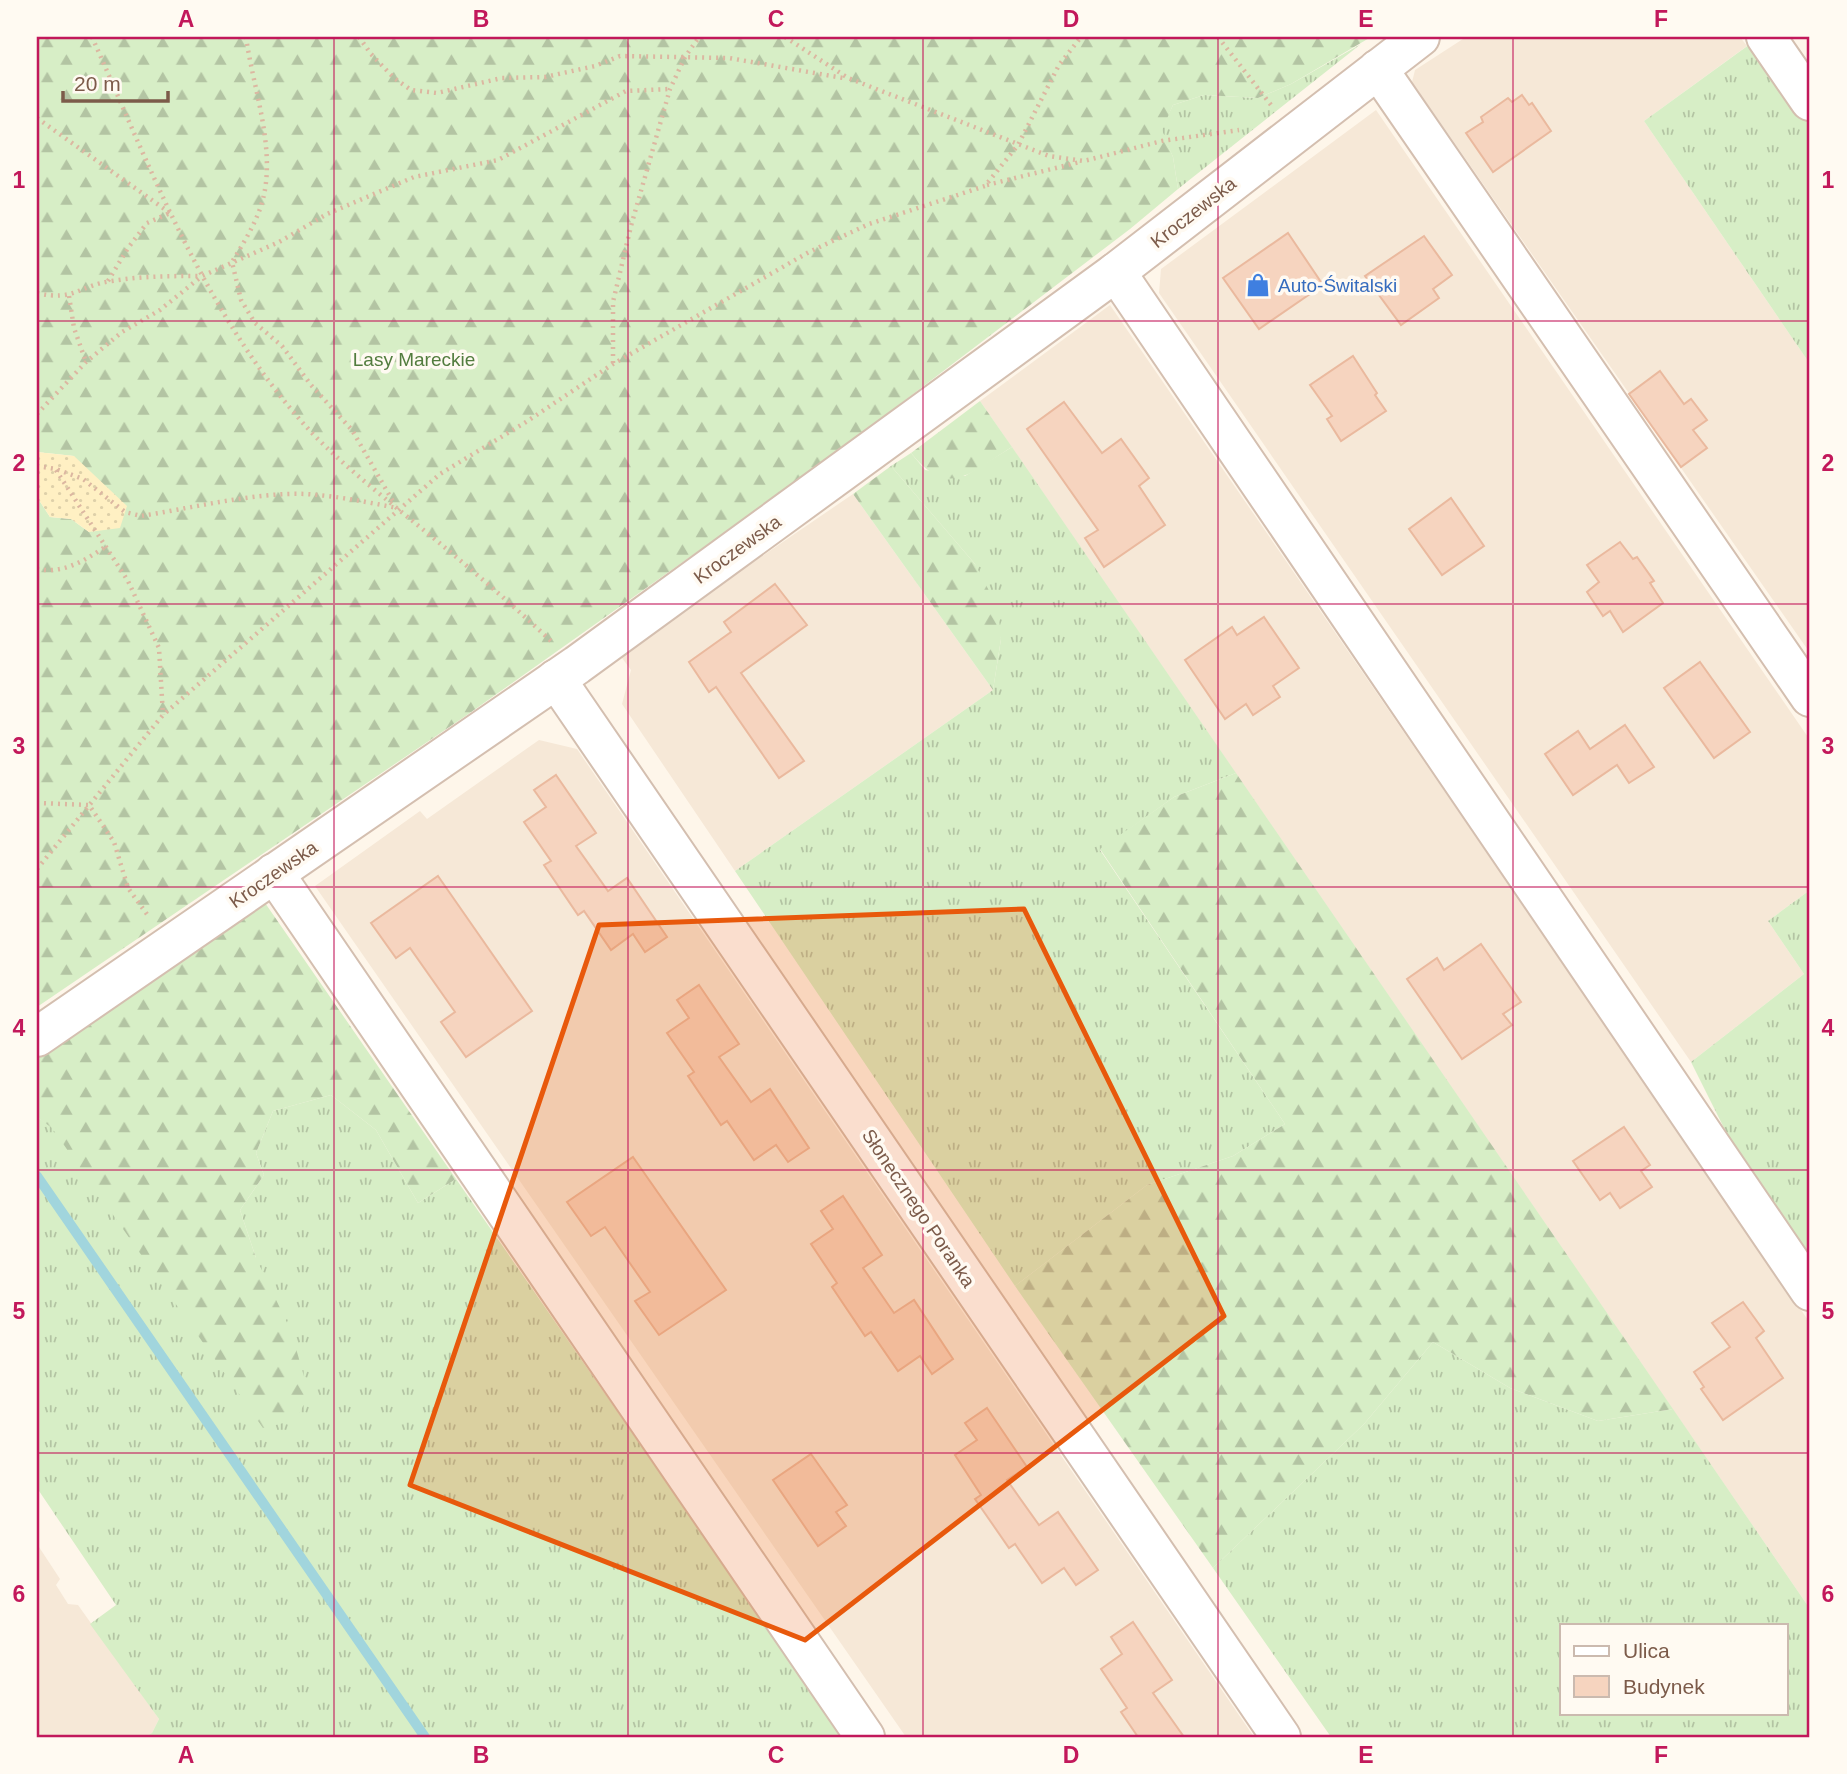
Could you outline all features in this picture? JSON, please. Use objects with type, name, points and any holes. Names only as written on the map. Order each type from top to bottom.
[{"type":"street","name":"Kroczewska","points":[[37,1037],[567,672],[1116,272],[1420,37]]},
{"type":"street","points":[[1766,37],[1810,101]]},
{"type":"street","points":[[1378,69],[1810,697]]},
{"type":"street","points":[[1116,272],[1810,1291]]},
{"type":"street","name":"Słonecznego Poranka","points":[[567,672],[1281,1737]]},
{"type":"street","points":[[274,873],[865,1737]]},
{"type":"path","points":[[92,37],[202,276],[230,324],[266,376],[311,431],[354,474],[524,616],[567,672]]},
{"type":"path","points":[[246,37],[267,164],[263,198],[253,228],[232,262],[242,300],[255,323],[282,346],[311,385],[352,430],[398,509]]},
{"type":"path","points":[[359,37],[394,78],[411,90],[437,93],[502,78],[545,76],[595,66],[620,56],[729,58],[848,78]]},
{"type":"path","points":[[613,364],[613,302],[631,226],[670,89],[685,57],[699,37]]},
{"type":"path","points":[[785,37],[848,78],[1049,156],[1084,161]]},
{"type":"path","points":[[985,186],[1018,145],[1059,65],[1081,37]]},
{"type":"path","points":[[1218,37],[1293,134]]},
{"type":"path","points":[[37,414],[86,362],[122,332],[160,310],[202,276],[279,242],[327,214],[414,177],[498,160],[626,91],[670,89]]},
{"type":"path","points":[[37,118],[171,213]]},
{"type":"path","points":[[37,869],[163,715],[440,474],[526,422],[613,364],[809,252],[869,224],[985,186],[1162,141],[1236,130],[1293,134]]},
{"type":"path","points":[[108,281],[147,223],[171,213]]},
{"type":"path","points":[[37,293],[69,296],[108,281],[152,276],[202,276]]},
{"type":"path","points":[[69,296],[74,328],[86,362]]},
{"type":"path","points":[[37,466],[56,469],[83,479],[125,512],[141,516],[274,495],[306,494],[353,499],[398,509]]},
{"type":"path","points":[[56,469],[128,581],[159,648],[163,715]]},
{"type":"path","points":[[37,569],[78,565],[105,547]]},
{"type":"path","points":[[37,803],[89,805]]},
{"type":"path","points":[[89,805],[114,842],[128,888],[171,944]]},
{"type":"highlighted area","points":[[1024,909],[1224,1316],[805,1640],[410,1485],[599,925]]},
{"type":"shaded area","points":[[1466,37],[1740,37],[1747,46],[1644,121],[1810,364],[1810,653],[1412,82],[1415,70]]},
{"type":"shaded area","points":[[1376,110],[1810,740],[1810,890],[1768,921],[1804,974],[1691,1062],[1159,293],[1161,269]]},
{"type":"shaded area","points":[[1110,305],[1810,1323],[1810,1609],[980,401]]},
{"type":"shaded area","points":[[853,494],[993,690],[735,871],[622,704],[631,670],[619,654]]},
{"type":"shaded area","points":[[539,740],[577,749],[1254,1737],[906,1737],[315,886],[420,811],[427,819]]},
{"type":"shaded area","points":[[37,1544],[60,1579],[56,1585],[68,1604],[78,1605],[159,1719],[152,1733],[145,1737],[37,1737]]},
{"type":"green space","name":"Lasy Mareckie","points":[[37,37],[1371,37],[1291,84],[1258,98],[1204,95],[1173,105],[1162,130],[1173,157],[1178,189],[1130,229],[821,464],[467,715],[37,1007],[37,497],[50,517],[71,519],[89,532],[74,456],[37,452]]},
{"type":"green space","points":[[1757,39],[1810,118],[1810,364],[1644,121]]},
{"type":"green space","points":[[1361,44],[1178,189],[1173,157],[1161,130],[1173,105],[1204,95],[1258,98],[1291,84]]},
{"type":"green space","points":[[980,401],[1012,447],[972,472],[949,478],[937,475],[911,453]]},
{"type":"green space","points":[[1012,447],[1236,773],[1174,797],[1100,850],[1285,1124],[1233,1156],[1147,1185],[1015,1286],[735,871],[993,690],[1001,639],[975,564],[891,466],[911,453],[925,470],[965,476]]},
{"type":"green space","points":[[891,466],[975,564],[998,608],[1001,639],[993,690],[853,494]]},
{"type":"green space","points":[[1236,773],[1673,1409],[1598,1421],[1510,1388],[1433,1342],[1364,1424],[1213,1568],[1015,1286],[1147,1185],[1233,1156],[1285,1124],[1100,849],[1174,797]]},
{"type":"green space","points":[[1810,890],[1810,1261],[1734,1148],[1691,1062],[1804,974],[1768,921]]},
{"type":"green space","points":[[263,900],[456,1179],[418,1203],[376,1130],[331,1095],[273,1111],[256,1153],[264,1175],[240,1210],[256,1258],[291,1331],[309,1394],[296,1420],[263,1428],[52,1128],[37,1117],[37,1049]]},
{"type":"green space","points":[[331,1095],[376,1130],[418,1203],[456,1179],[843,1737],[145,1737],[152,1733],[159,1719],[90,1624],[116,1605],[37,1488],[37,1117],[256,1258],[240,1210],[264,1175],[256,1153],[273,1111]]},
{"type":"green space","points":[[1433,1342],[1510,1388],[1598,1421],[1673,1409],[1810,1609],[1810,1737],[1331,1737],[1213,1568],[1364,1424]]},
{"type":"sand","points":[[37,452],[74,456],[127,506],[120,528],[89,532],[71,519],[50,517],[37,497]]},
{"type":"building","points":[[1522,95],[1529,105],[1532,103],[1551,131],[1493,172],[1466,133],[1483,122],[1481,117],[1508,98],[1512,102]]},
{"type":"building","points":[[1288,233],[1323,285],[1259,329],[1223,278]]},
{"type":"building","points":[[1424,236],[1452,275],[1433,289],[1439,298],[1401,325],[1365,276]]},
{"type":"building","points":[[1353,356],[1386,411],[1341,441],[1327,419],[1332,416],[1310,385]]},
{"type":"building","points":[[1660,371],[1684,404],[1691,399],[1707,420],[1693,430],[1707,448],[1681,467],[1629,394]]},
{"type":"building","points":[[1064,402],[1102,453],[1121,439],[1149,478],[1139,486],[1165,525],[1104,567],[1085,538],[1098,530],[1027,429]]},
{"type":"building","points":[[1451,498],[1484,546],[1442,575],[1409,529]]},
{"type":"building","points":[[1620,542],[1633,559],[1637,557],[1654,581],[1650,583],[1663,603],[1623,632],[1610,611],[1603,616],[1587,592],[1599,582],[1587,565]]},
{"type":"building","points":[[775,584],[807,625],[741,673],[804,761],[779,778],[716,687],[709,692],[689,662],[731,632],[724,622]]},
{"type":"building","points":[[1264,617],[1299,668],[1273,686],[1280,697],[1253,715],[1246,704],[1225,719],[1185,660],[1232,627],[1237,635]]},
{"type":"building","points":[[1700,662],[1750,732],[1714,758],[1664,688]]},
{"type":"building","points":[[1625,725],[1654,767],[1629,783],[1617,765],[1573,795],[1545,754],[1578,731],[1590,749]]},
{"type":"building","points":[[556,775],[596,833],[576,846],[608,891],[627,878],[667,937],[645,952],[633,934],[611,950],[584,911],[578,915],[544,865],[551,861],[524,822],[546,807],[534,790]]},
{"type":"building","points":[[438,876],[532,1011],[466,1057],[441,1022],[455,1012],[410,948],[396,958],[371,923]]},
{"type":"building","points":[[1481,944],[1521,1002],[1503,1014],[1512,1025],[1462,1059],[1407,979],[1437,958],[1444,970]]},
{"type":"building","points":[[699,985],[739,1044],[719,1057],[751,1102],[770,1089],[809,1148],[788,1162],[776,1145],[754,1160],[727,1121],[721,1125],[688,1076],[694,1072],[667,1033],[689,1018],[677,1000]]},
{"type":"building","points":[[1624,1127],[1650,1165],[1641,1171],[1652,1187],[1620,1208],[1610,1193],[1600,1200],[1573,1161]]},
{"type":"building","points":[[633,1157],[726,1290],[659,1335],[635,1301],[650,1292],[605,1227],[591,1236],[567,1202]]},
{"type":"building","points":[[843,1196],[882,1255],[863,1268],[894,1313],[914,1300],[953,1359],[932,1374],[920,1356],[898,1371],[871,1332],[865,1336],[832,1287],[837,1283],[811,1244],[833,1229],[821,1211]]},
{"type":"building","points":[[1743,1302],[1764,1331],[1756,1338],[1783,1378],[1723,1420],[1701,1389],[1704,1387],[1694,1372],[1730,1347],[1712,1323]]},
{"type":"building","points":[[987,1408],[1027,1467],[1007,1480],[1039,1525],[1058,1512],[1098,1570],[1076,1585],[1064,1568],[1042,1583],[1015,1544],[1009,1548],[975,1499],[981,1495],[955,1455],[977,1440],[965,1423]]},
{"type":"building","points":[[811,1454],[847,1505],[836,1512],[846,1526],[818,1546],[773,1480]]},
{"type":"building","points":[[1133,1622],[1172,1680],[1153,1693],[1184,1737],[1138,1737],[1121,1712],[1127,1708],[1101,1669],[1122,1654],[1111,1637]]},
{"type":"waterway","points":[[37,1176],[425,1737]]},
{"type":"place","name":"Auto-Świtalski","points":[[1258,285]]}]
